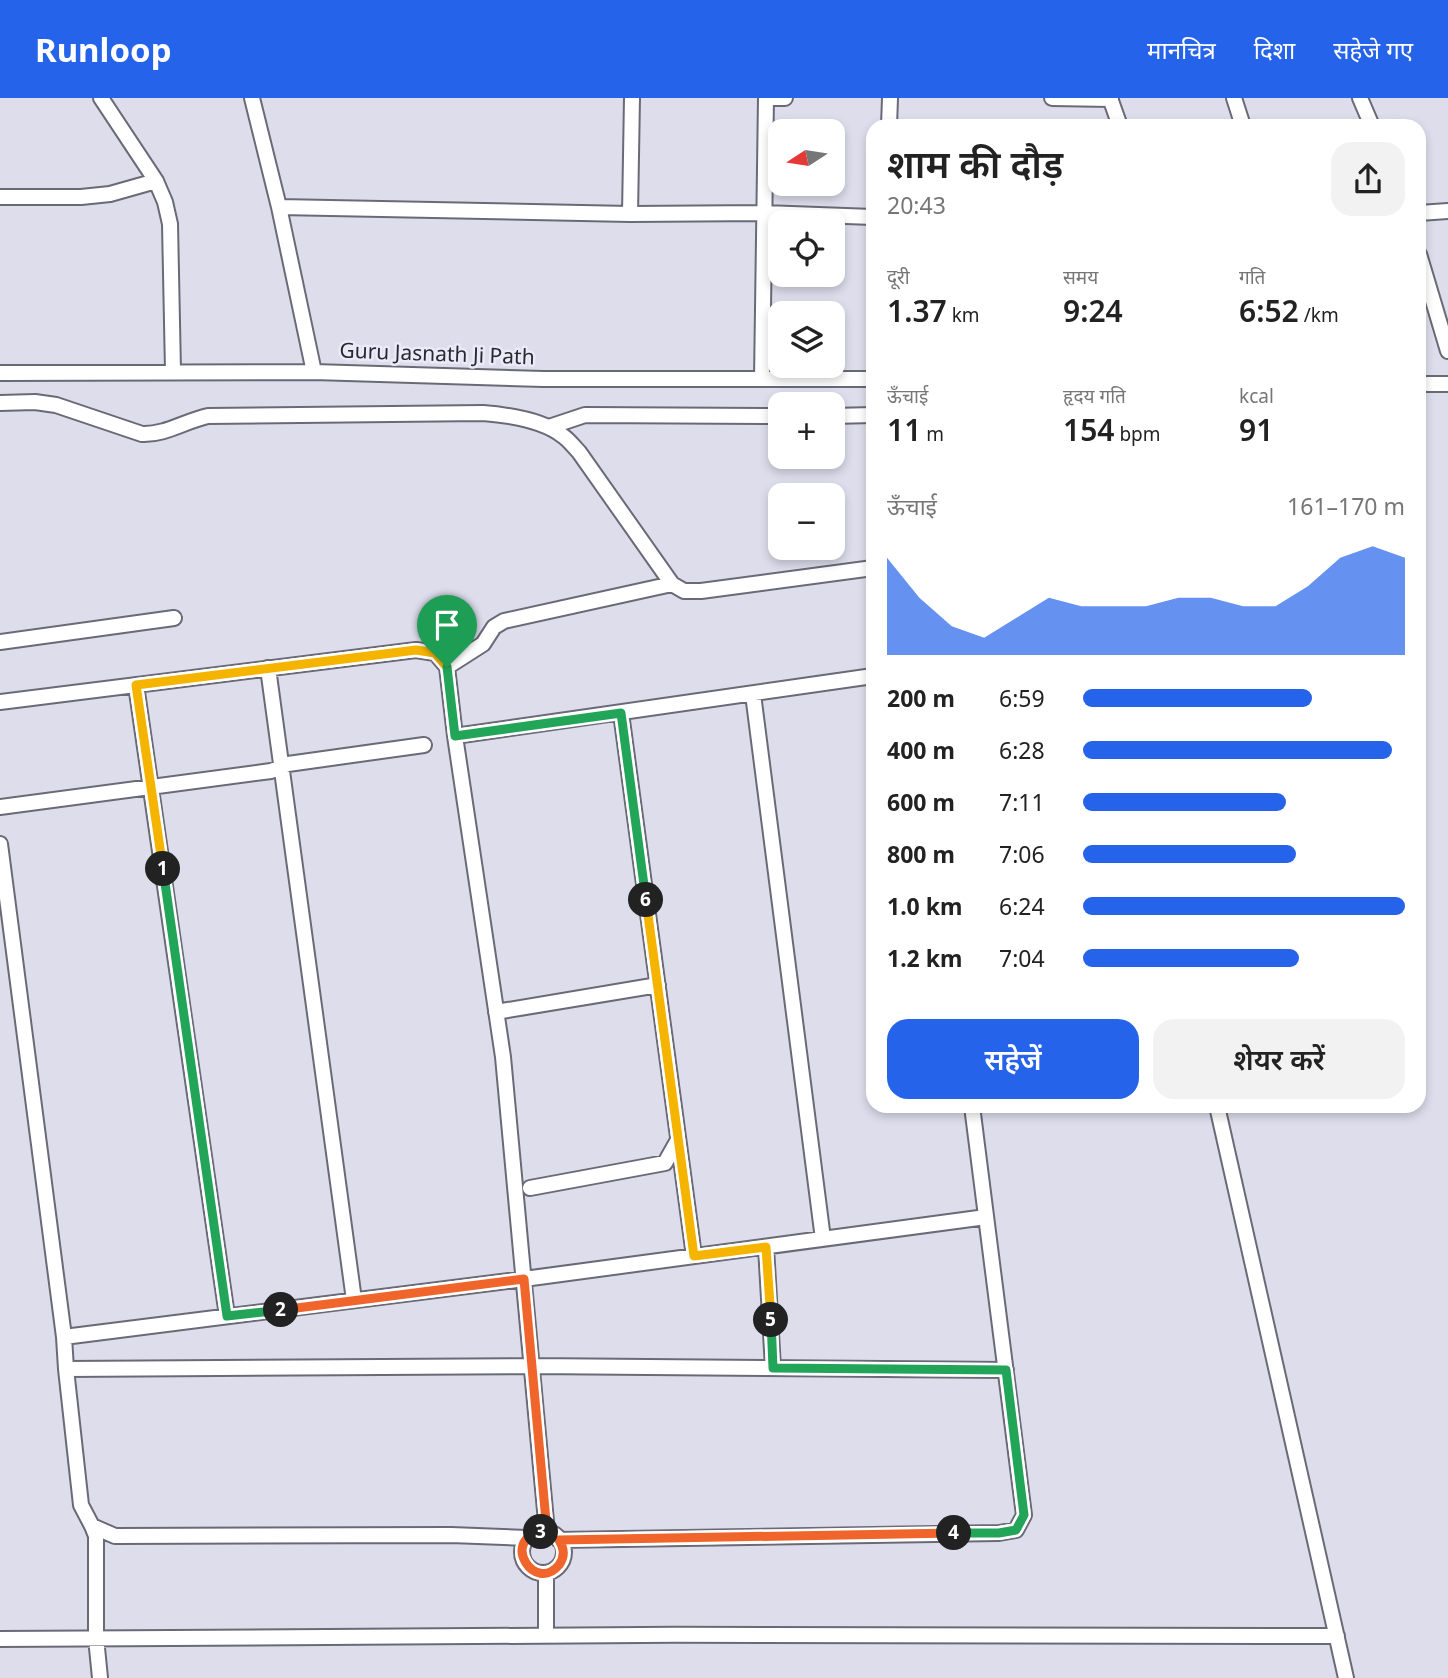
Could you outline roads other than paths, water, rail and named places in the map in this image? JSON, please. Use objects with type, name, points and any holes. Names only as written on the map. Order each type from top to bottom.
[{"type":"street","points":[[101,98],[156,181],[165,202],[170,224],[173,371]]},
{"type":"street","points":[[252,98],[279,207],[314,372]]},
{"type":"street","points":[[630,214],[632,98]]},
{"type":"street","points":[[762,379],[766,98],[785,98]]},
{"type":"street","points":[[889,119],[890,98]]},
{"type":"street","points":[[1052,98],[1111,98],[1118,119]]},
{"type":"street","points":[[1234,98],[1241,119]]},
{"type":"street","points":[[1360,98],[1369,119]]},
{"type":"street","points":[[0,197],[91,196],[110,194],[156,181]]},
{"type":"street","points":[[279,207],[866,217]]},
{"type":"street","points":[[1426,213],[1448,211]]},
{"type":"street","points":[[1426,277],[1448,351]]},
{"type":"street","name":"Guru Jasnath Ji Path","points":[[0,373],[173,371],[542,379],[866,379]]},
{"type":"street","points":[[1426,384],[1448,384]]},
{"type":"street","points":[[0,403],[35,402],[56,405],[142,434],[155,435],[192,419],[208,416],[505,415],[550,427],[565,437],[579,452],[672,584],[684,591],[866,569]]},
{"type":"street","points":[[550,427],[585,415],[768,416]]},
{"type":"street","points":[[845,416],[866,415]]},
{"type":"street","points":[[447,667],[483,644],[494,628],[504,621],[672,584]]},
{"type":"street","points":[[0,642],[174,618]]},
{"type":"street","points":[[0,702],[416,650],[435,653],[447,667],[503,1057],[532,1366],[553,1536],[564,1553],[562,1560],[552,1571],[533,1571],[524,1562],[522,1549],[527,1538],[533,1534],[553,1536],[999,1533],[1016,1530],[1024,1515],[973,1113]]},
{"type":"street","points":[[268,668],[354,1300]]},
{"type":"street","points":[[455,736],[866,677]]},
{"type":"street","points":[[136,685],[227,1316]]},
{"type":"street","points":[[753,694],[822,1239]]},
{"type":"street","points":[[621,713],[694,1256]]},
{"type":"street","points":[[0,807],[271,771],[288,764],[424,745]]},
{"type":"street","points":[[0,844],[64,1337],[81,1505],[96,1536],[96,1638],[100,1678]]},
{"type":"street","points":[[496,1012],[658,985]]},
{"type":"street","points":[[1219,1113],[1346,1678]]},
{"type":"street","points":[[530,1188],[665,1163],[678,1140]]},
{"type":"street","points":[[64,1337],[986,1217]]},
{"type":"street","points":[[766,1247],[773,1368]]},
{"type":"street","points":[[66,1369],[532,1366],[1006,1370]]},
{"type":"street","points":[[92,1526],[115,1536],[451,1535],[527,1538]]},
{"type":"street","points":[[545,1573],[546,1635]]},
{"type":"street","points":[[0,1639],[546,1635],[1337,1636]]}]
